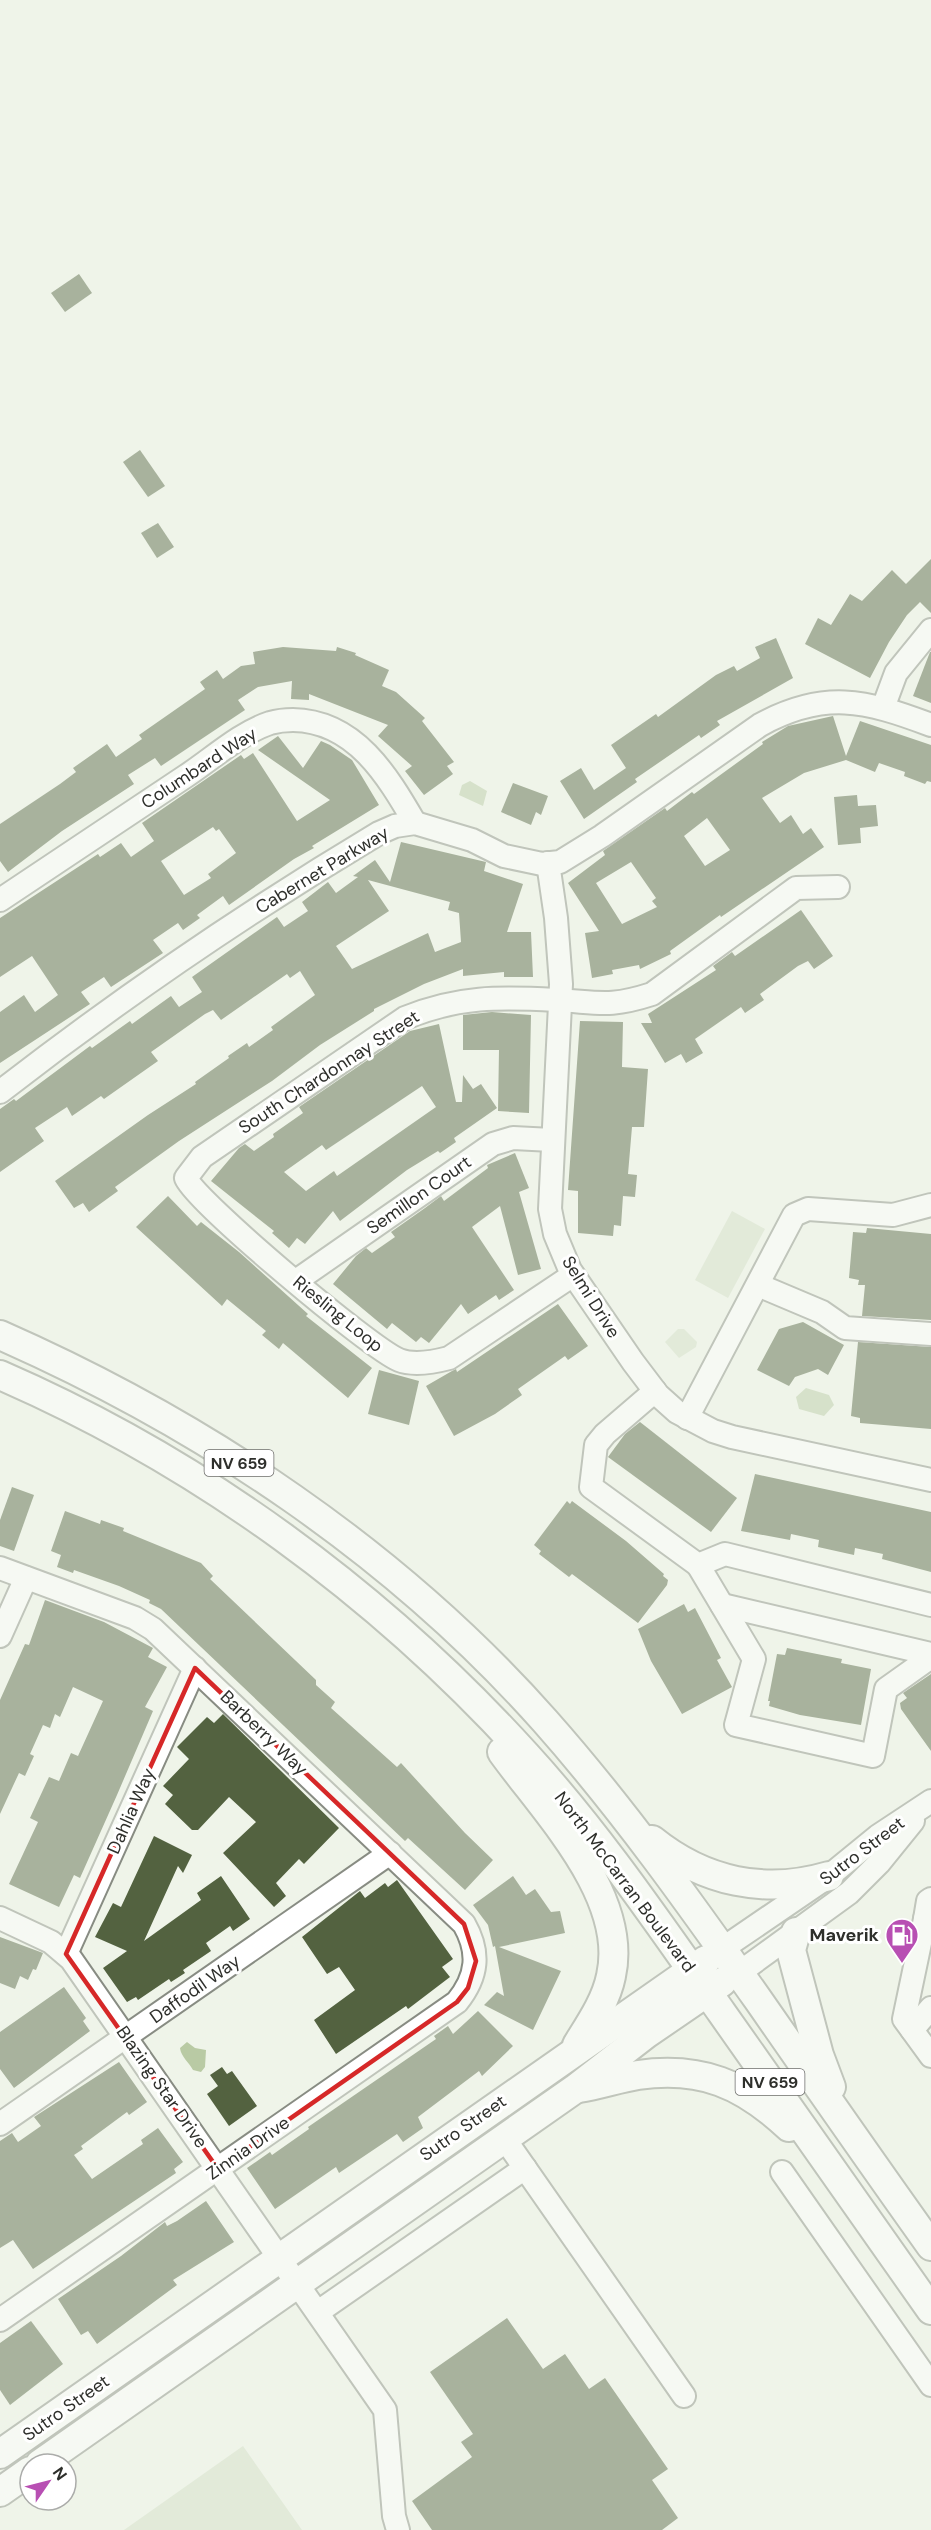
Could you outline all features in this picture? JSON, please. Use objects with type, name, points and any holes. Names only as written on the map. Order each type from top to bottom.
[{"type":"main road","name":"North McCarran Boulevard","points":[[0,1335],[112,1388],[243,1465],[356,1546],[453,1629],[514,1688],[629,1820],[930,2242]]},
{"type":"main road","name":"North McCarran Boulevard","points":[[0,1375],[139,1445],[256,1518],[360,1597],[447,1674],[526,1755],[572,1807],[615,1862],[931,2310]]},
{"type":"main road","points":[[447,1674],[585,1868],[610,1919],[614,1956],[611,1977],[593,2020],[570,2055]]},
{"type":"main road","points":[[629,1820],[662,1847],[714,1876],[745,1884],[775,1886],[804,1883],[829,1876]]},
{"type":"main road","points":[[796,1932],[792,1950],[798,1977],[819,2055],[844,2123]]},
{"type":"main road","name":"Sutro Street","points":[[57,2452],[575,2089],[699,1980],[722,1949]]},
{"type":"main road","name":"Sutro Street","points":[[0,2454],[570,2055],[699,1980],[739,1973]]},
{"type":"main road","points":[[575,2089],[663,2073],[714,2078],[738,2088],[764,2104],[834,2174]]},
{"type":"main road","points":[[493,2107],[504,2124],[504,2138]]},
{"type":"main road","name":"Sutro Street","points":[[0,2492],[18,2479]]},
{"type":"street","points":[[883,708],[896,673],[931,630]]},
{"type":"street","points":[[415,823],[472,840],[504,856],[548,863],[560,862],[602,836],[760,725],[786,711],[835,700],[866,703],[931,725]]},
{"type":"street","name":"Columbard Way","points":[[0,900],[224,750],[271,723],[291,720],[311,722],[330,727],[352,739],[393,785],[415,823]]},
{"type":"street","name":"Cabernet Parkway","points":[[0,1092],[86,1025],[283,890],[379,833],[395,826],[415,823]]},
{"type":"street","name":"Selmi Drive","points":[[548,863],[559,948],[560,1000],[550,1209],[555,1234],[573,1275],[655,1391],[687,1418],[713,1431],[732,1437],[931,1480]]},
{"type":"street","name":"South Chardonnay Street","points":[[186,1178],[202,1157],[405,1018],[451,1002],[473,999],[560,1000],[600,1005],[624,1003],[651,994],[796,888],[838,887]]},
{"type":"street","name":"Semillon Court","points":[[296,1281],[493,1144],[513,1137],[552,1140]]},
{"type":"street","name":"Riesling Loop","points":[[186,1178],[190,1187],[211,1208],[360,1335],[390,1356],[412,1363],[438,1361],[455,1354],[573,1275]]},
{"type":"street","points":[[687,1418],[794,1215],[808,1209],[893,1215],[931,1205]]},
{"type":"street","points":[[758,1285],[822,1312],[845,1328],[931,1335]]},
{"type":"street","points":[[655,1391],[605,1434],[596,1445],[591,1487],[698,1564],[723,1605],[754,1659],[736,1725],[873,1756],[886,1689],[931,1655]]},
{"type":"street","points":[[698,1564],[725,1554],[931,1605]]},
{"type":"street","name":"Barberry Way","points":[[0,1568],[135,1618],[153,1629],[464,1924],[471,1937],[476,1961]]},
{"type":"street","points":[[0,1636],[26,1578]]},
{"type":"street","points":[[723,1605],[931,1655]]},
{"type":"street","name":"Dahlia Way","points":[[66,1954],[195,1668]]},
{"type":"street","name":"Sutro Street","points":[[722,1949],[829,1876],[878,1836],[929,1802]]},
{"type":"street","name":"Sutro Street","points":[[739,1973],[863,1880],[929,1802]]},
{"type":"street","name":"Daffodil Way","points":[[0,2124],[390,1853]]},
{"type":"street","points":[[925,2044],[904,2019],[929,1915]]},
{"type":"street","name":"Blazing Star Drive","points":[[0,1918],[51,1942],[66,1954],[127,2036],[385,2410],[389,2435],[394,2516],[398,2530]]},
{"type":"street","name":"Zinnia Drive","points":[[0,2320],[458,2002],[468,1989],[476,1961]]},
{"type":"street","points":[[925,2044],[931,2008]]},
{"type":"street","points":[[504,2138],[684,2396]]},
{"type":"street","points":[[318,2312],[525,2168]]},
{"type":"street","points":[[782,2172],[931,2385]]},
{"type":"highlighted area","points":[[195,1668],[464,1924],[476,1961],[468,1988],[457,2002],[218,2169],[66,1954]]},
{"type":"shaded area","points":[[470,781],[487,791],[483,806],[459,795],[462,785]]},
{"type":"shaded area","points":[[732,1211],[765,1229],[728,1298],[695,1280]]},
{"type":"shaded area","points":[[678,1329],[684,1329],[697,1342],[696,1347],[679,1358],[665,1342]]},
{"type":"shaded area","points":[[806,1388],[829,1395],[834,1405],[824,1416],[799,1409],[796,1397]]},
{"type":"shaded area","points":[[187,2042],[195,2048],[206,2050],[205,2067],[201,2072],[193,2070],[182,2054],[180,2048]]},
{"type":"shaded area","points":[[243,2446],[302,2530],[124,2530]]},
{"type":"building","points":[[79,274],[92,293],[65,312],[51,293]]},
{"type":"building","points":[[140,450],[165,486],[148,497],[123,462]]},
{"type":"building","points":[[158,523],[174,547],[157,558],[141,533]]},
{"type":"building","points":[[931,559],[931,613],[920,602],[907,615],[889,642],[870,678],[805,644],[818,618],[831,625],[850,594],[862,601],[892,570],[906,584]]},
{"type":"building","points":[[776,638],[793,678],[717,721],[720,725],[701,738],[699,735],[635,779],[637,782],[584,819],[560,781],[581,768],[594,790],[626,768],[611,745],[656,714],[658,717],[716,675],[734,666],[737,671],[760,658],[755,647]]},
{"type":"building","points":[[283,647],[336,651],[337,647],[356,653],[355,655],[389,670],[382,686],[396,692],[425,718],[422,721],[454,762],[447,766],[453,774],[424,795],[405,771],[412,766],[378,736],[388,725],[309,694],[309,700],[291,699],[292,681],[258,687],[238,700],[245,710],[161,766],[155,758],[128,775],[134,784],[62,831],[8,872],[0,861],[0,824],[60,784],[76,772],[73,768],[107,744],[116,757],[142,739],[139,735],[205,689],[200,682],[217,670],[223,679],[241,666],[255,664],[253,652]]},
{"type":"building","points":[[931,652],[931,703],[913,696]]},
{"type":"building","points":[[833,716],[846,756],[860,721],[931,745],[931,782],[927,781],[925,784],[904,776],[905,772],[879,763],[875,772],[846,760],[804,773],[762,798],[780,823],[791,815],[803,834],[811,828],[824,847],[721,917],[720,915],[670,951],[671,954],[640,969],[639,965],[612,970],[613,974],[592,978],[585,933],[599,931],[568,883],[605,855],[603,851],[665,808],[667,811],[692,792],[694,794],[763,744],[762,742],[788,726]],"holes":[[[707,818],[730,850],[705,866],[684,836]],[[631,862],[656,898],[652,901],[657,907],[622,924],[596,883]]]},
{"type":"building","points":[[278,736],[303,768],[321,741],[330,745],[352,760],[379,805],[312,846],[314,848],[294,859],[229,905],[223,896],[197,915],[200,918],[183,930],[178,923],[153,940],[163,953],[111,987],[104,977],[81,992],[90,1004],[0,1063],[0,1012],[24,995],[35,1012],[58,995],[32,956],[0,977],[0,918],[98,854],[100,857],[121,843],[131,857],[154,841],[142,823],[241,755],[244,759],[253,753],[297,821],[330,800],[258,750]],"holes":[[[213,827],[216,831],[219,829],[236,853],[208,874],[211,878],[184,895],[161,861]]]},
{"type":"building","points":[[513,783],[548,796],[541,815],[536,812],[531,825],[501,812]]},
{"type":"building","points":[[857,795],[858,806],[876,805],[878,826],[860,828],[861,843],[838,845],[834,797]]},
{"type":"building","points":[[401,842],[486,862],[484,871],[523,884],[507,932],[531,932],[533,977],[504,977],[504,972],[463,976],[463,969],[424,984],[374,1009],[272,1081],[179,1141],[115,1187],[118,1191],[89,1212],[83,1203],[74,1208],[55,1181],[196,1084],[195,1082],[229,1058],[228,1056],[247,1043],[249,1047],[273,1030],[271,1027],[315,995],[300,971],[290,978],[287,974],[221,1020],[213,1010],[205,1014],[151,1052],[158,1061],[104,1099],[101,1096],[72,1116],[67,1107],[35,1128],[44,1141],[0,1172],[0,1109],[14,1099],[16,1101],[90,1046],[92,1048],[130,1021],[132,1024],[171,996],[179,1007],[202,992],[192,977],[277,917],[284,927],[308,911],[302,902],[328,882],[336,893],[358,877],[353,876],[375,860],[390,882]],"holes":[[[368,880],[450,902],[448,910],[459,913],[461,942],[435,952],[428,933],[352,969],[336,946],[389,911]]]},
{"type":"building","points":[[801,910],[833,956],[814,969],[808,961],[798,966],[760,994],[764,1000],[745,1013],[741,1007],[695,1039],[703,1053],[686,1063],[681,1054],[665,1063],[641,1023],[652,1023],[648,1014],[716,970],[713,966],[732,952],[735,956]]},
{"type":"building","points":[[492,1012],[531,1015],[529,1113],[498,1111],[499,1050],[463,1050],[463,1015]]},
{"type":"building","points":[[580,1021],[623,1022],[622,1067],[648,1069],[644,1127],[632,1127],[628,1174],[637,1175],[635,1197],[623,1196],[621,1226],[614,1225],[613,1236],[578,1233],[578,1191],[568,1190]]},
{"type":"building","points":[[439,1024],[456,1102],[462,1102],[463,1075],[473,1089],[481,1084],[497,1108],[454,1138],[456,1142],[407,1170],[340,1221],[333,1211],[305,1244],[297,1238],[289,1248],[272,1233],[274,1231],[211,1181],[239,1148],[245,1144],[254,1151],[303,1113],[299,1107],[410,1031]],"holes":[[[422,1086],[436,1107],[337,1176],[334,1171],[306,1191],[284,1172],[322,1145],[326,1150]]]},
{"type":"building","points":[[515,1153],[529,1188],[519,1192],[541,1269],[518,1275],[500,1206],[472,1227],[514,1290],[499,1300],[496,1295],[468,1314],[461,1304],[429,1343],[421,1337],[416,1342],[392,1323],[387,1329],[333,1284],[356,1256],[366,1248],[372,1253],[395,1237],[391,1232],[441,1196],[444,1201],[488,1168],[487,1165]]},
{"type":"building","points":[[168,1196],[197,1226],[201,1222],[239,1252],[308,1314],[306,1316],[372,1368],[348,1398],[283,1343],[279,1349],[262,1335],[266,1331],[227,1299],[222,1306],[136,1227]]},
{"type":"building","points":[[867,1228],[931,1234],[931,1320],[862,1316],[865,1285],[858,1285],[859,1280],[849,1278],[853,1232],[866,1233]]},
{"type":"building","points":[[558,1304],[588,1346],[568,1360],[565,1356],[518,1389],[522,1395],[495,1414],[454,1436],[426,1386],[456,1369],[457,1372]]},
{"type":"building","points":[[803,1322],[844,1345],[828,1375],[818,1369],[795,1377],[789,1386],[757,1370],[779,1329]]},
{"type":"building","points":[[858,1342],[931,1347],[931,1429],[860,1423],[860,1418],[851,1416]]},
{"type":"building","points":[[379,1370],[419,1381],[409,1425],[368,1414]]},
{"type":"building","points":[[640,1422],[737,1498],[711,1532],[608,1457],[625,1434]]},
{"type":"building","points":[[755,1474],[931,1512],[931,1572],[882,1559],[883,1554],[855,1548],[854,1555],[818,1547],[819,1540],[791,1534],[790,1540],[741,1531]]},
{"type":"building","points":[[12,1487],[34,1495],[14,1551],[0,1546],[0,1520]]},
{"type":"building","points":[[567,1501],[570,1504],[572,1501],[626,1541],[668,1580],[667,1585],[638,1623],[572,1574],[569,1577],[539,1554],[541,1551],[534,1545]]},
{"type":"building","points":[[65,1511],[100,1524],[101,1520],[124,1528],[123,1531],[201,1563],[213,1576],[210,1579],[316,1680],[316,1685],[335,1702],[331,1708],[397,1767],[401,1763],[493,1860],[465,1890],[408,1838],[405,1841],[161,1609],[149,1603],[150,1600],[74,1570],[73,1573],[57,1567],[61,1555],[51,1551]]},
{"type":"building","points":[[45,1600],[104,1622],[153,1648],[148,1657],[167,1667],[145,1707],[153,1711],[80,1878],[74,1875],[59,1907],[9,1884],[38,1822],[30,1818],[49,1777],[59,1781],[71,1753],[78,1756],[103,1701],[73,1687],[60,1717],[55,1714],[50,1728],[43,1725],[30,1754],[34,1756],[25,1776],[19,1773],[0,1814],[0,1700],[25,1644],[29,1645]]},
{"type":"building","points":[[684,1604],[688,1612],[695,1608],[721,1658],[717,1660],[732,1687],[682,1714],[651,1661],[638,1629]]},
{"type":"building","points":[[787,1648],[842,1659],[841,1663],[871,1669],[861,1725],[800,1715],[769,1706],[777,1654],[785,1655]]},
{"type":"building","points":[[931,1674],[931,1751],[901,1709],[900,1703],[907,1698],[903,1693]]},
{"type":"building","points":[[223,1714],[339,1828],[304,1864],[299,1859],[276,1883],[286,1896],[274,1907],[223,1853],[256,1822],[229,1797],[198,1830],[192,1830],[165,1804],[173,1795],[163,1786],[189,1759],[177,1747],[207,1717],[214,1723]]},
{"type":"building","points":[[154,1836],[192,1855],[183,1873],[178,1866],[144,1941],[201,1900],[197,1893],[221,1876],[250,1919],[233,1931],[230,1926],[206,1943],[211,1951],[183,1970],[185,1973],[171,1982],[169,1979],[138,2000],[136,1997],[127,2002],[103,1968],[127,1951],[95,1937],[113,1903],[121,1907]]},
{"type":"building","points":[[513,1876],[526,1895],[535,1889],[551,1912],[560,1911],[565,1933],[499,1947],[561,1971],[533,2030],[484,2005],[497,1992],[504,1996],[495,1946],[493,1947],[488,1925],[473,1905]]},
{"type":"building","points":[[397,1880],[453,1959],[442,1967],[450,1977],[408,2009],[406,2006],[336,2054],[314,2020],[355,1990],[339,1967],[327,1974],[302,1937],[360,1891],[365,1898],[385,1883],[388,1887]]},
{"type":"building","points":[[0,1937],[43,1953],[36,1970],[33,1969],[28,1980],[20,1976],[15,1989],[0,1983]]},
{"type":"building","points":[[64,1987],[86,2018],[83,2021],[90,2031],[14,2088],[0,2069],[0,2032]]},
{"type":"building","points":[[478,2011],[513,2046],[482,2076],[479,2071],[418,2117],[423,2128],[403,2142],[397,2134],[339,2173],[336,2167],[275,2209],[247,2168],[270,2152],[272,2155],[309,2129],[308,2127],[436,2039],[434,2036],[448,2026],[453,2034]]},
{"type":"building","points":[[119,2062],[147,2102],[129,2115],[127,2112],[81,2146],[83,2149],[74,2155],[92,2179],[143,2144],[141,2140],[158,2128],[183,2162],[174,2169],[176,2173],[33,2269],[13,2240],[0,2248],[0,2141],[12,2133],[18,2142],[41,2126],[34,2117]]},
{"type":"building","points":[[222,2067],[227,2074],[232,2071],[257,2106],[229,2126],[207,2094],[218,2086],[210,2075]]},
{"type":"building","points":[[206,2201],[234,2242],[173,2280],[177,2285],[97,2344],[88,2331],[81,2335],[58,2299],[121,2256],[165,2222],[167,2226],[177,2221]]},
{"type":"building","points":[[507,2318],[543,2369],[565,2354],[589,2389],[605,2378],[668,2469],[652,2480],[678,2518],[662,2530],[432,2530],[412,2501],[472,2457],[461,2442],[473,2434],[430,2372]]},
{"type":"building","points":[[31,2321],[63,2364],[10,2405],[0,2390],[0,2343]]},
{"type":"place","name":"Maverik","points":[[902,1964]]}]
